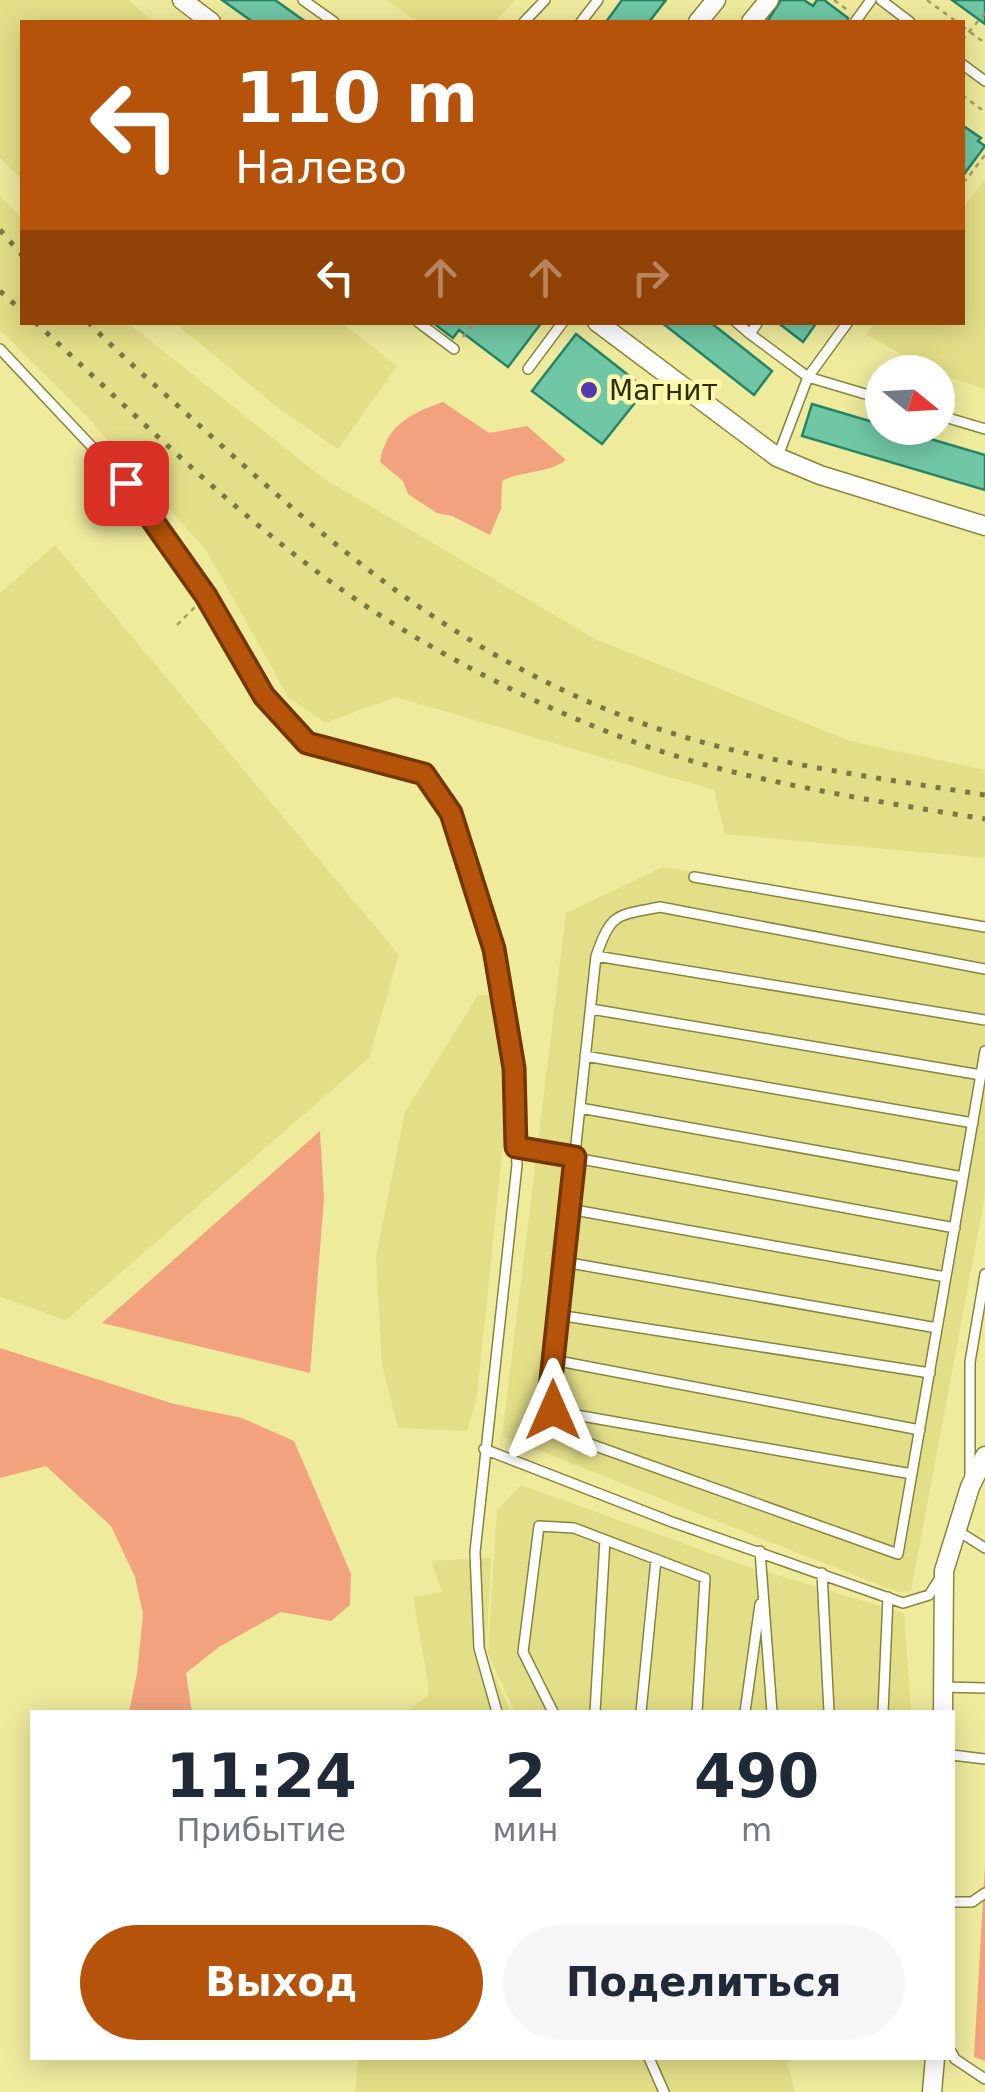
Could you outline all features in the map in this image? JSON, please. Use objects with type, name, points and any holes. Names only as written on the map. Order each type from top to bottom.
[{"type":"street","points":[[182,0],[207,20]]},
{"type":"street","points":[[700,20],[716,0]]},
{"type":"street","points":[[602,325],[777,457],[820,476],[985,526]]},
{"type":"street","points":[[943,1710],[944,1571],[985,1456]]},
{"type":"street","points":[[932,2092],[935,2060]]},
{"type":"lane","points":[[303,0],[331,20]]},
{"type":"lane","points":[[526,20],[545,0]]},
{"type":"lane","points":[[583,20],[598,0]]},
{"type":"lane","points":[[856,20],[871,0]]},
{"type":"lane","points":[[881,0],[907,20]]},
{"type":"lane","points":[[422,325],[454,349]]},
{"type":"lane","points":[[528,369],[561,325]]},
{"type":"lane","points":[[740,325],[808,377],[865,394]]},
{"type":"lane","points":[[750,334],[756,325]]},
{"type":"lane","points":[[777,457],[808,377],[846,325]]},
{"type":"lane","points":[[0,349],[126,483],[206,596],[264,696],[307,743],[424,774],[451,813],[494,949],[514,1068],[516,1147],[475,1552],[479,1648],[495,1710]]},
{"type":"lane","points":[[955,420],[985,428]]},
{"type":"lane","points":[[694,877],[985,928]]},
{"type":"lane","points":[[985,969],[660,907],[621,915],[608,925],[596,956],[550,1389],[562,1434],[898,1554],[985,1051]]},
{"type":"lane","points":[[596,956],[985,1020]]},
{"type":"lane","points":[[590,1009],[981,1075]]},
{"type":"lane","points":[[586,1056],[972,1123]]},
{"type":"lane","points":[[580,1108],[964,1177]]},
{"type":"lane","points":[[516,1147],[954,1228]]},
{"type":"lane","points":[[569,1209],[946,1277]]},
{"type":"lane","points":[[564,1262],[937,1328]]},
{"type":"lane","points":[[977,1485],[970,1362],[985,1274]]},
{"type":"lane","points":[[558,1315],[930,1373]]},
{"type":"lane","points":[[553,1360],[920,1430]]},
{"type":"lane","points":[[553,1410],[912,1474]]},
{"type":"lane","points":[[484,1450],[672,1522],[904,1603],[929,1594],[944,1571]]},
{"type":"lane","points":[[552,1710],[523,1652],[539,1526],[574,1528],[705,1578],[697,1710]]},
{"type":"lane","points":[[957,1530],[985,1548]]},
{"type":"lane","points":[[595,1710],[604,1540]]},
{"type":"lane","points":[[760,1551],[772,1710]]},
{"type":"lane","points":[[641,1710],[656,1559]]},
{"type":"lane","points":[[822,1573],[829,1710]]},
{"type":"lane","points":[[745,1710],[762,1587]]},
{"type":"lane","points":[[884,1710],[888,1597]]},
{"type":"lane","points":[[943,1687],[985,1688]]},
{"type":"lane","points":[[955,1754],[985,1759]]},
{"type":"lane","points":[[955,1902],[972,1902],[985,1893]]},
{"type":"lane","points":[[955,2059],[985,2079]]},
{"type":"lane","points":[[650,2060],[664,2092]]},
{"type":"path","points":[[834,0],[856,20]]},
{"type":"path","points":[[927,0],[955,20]]},
{"type":"path","points":[[965,37],[985,13]]},
{"type":"path","points":[[965,28],[985,43]]},
{"type":"path","points":[[965,180],[985,155]]},
{"type":"path","points":[[454,349],[472,325]]},
{"type":"path","points":[[177,625],[206,596]]},
{"type":"shaded area","points":[[0,0],[129,0],[151,20],[20,20],[20,178],[0,158]]},
{"type":"shaded area","points":[[386,0],[515,0],[496,20],[415,20]]},
{"type":"shaded area","points":[[985,179],[985,389],[955,379],[955,355],[902,355],[866,334],[873,325],[965,325],[965,205]]},
{"type":"shaded area","points":[[0,196],[20,217],[20,325],[131,325],[323,478],[595,639],[850,741],[985,770],[985,858],[725,834],[714,790],[396,697],[325,723],[288,697],[206,550],[89,419],[0,330]]},
{"type":"shaded area","points":[[177,325],[345,325],[397,366],[338,449],[278,408]]},
{"type":"shaded area","points":[[443,402],[489,433],[527,426],[566,460],[502,481],[501,509],[490,535],[437,513],[408,494],[403,481],[380,462],[388,439],[401,423]]},
{"type":"shaded area","points":[[55,545],[399,955],[369,1058],[66,1320],[0,1297],[0,593]]},
{"type":"shaded area","points":[[663,867],[985,920],[985,1196],[911,1591],[897,1592],[502,1436],[566,913]]},
{"type":"shaded area","points":[[478,995],[492,995],[507,1105],[477,1396],[467,1431],[398,1428],[382,1365],[376,1257],[405,1112]]},
{"type":"shaded area","points":[[320,1131],[324,1199],[310,1373],[102,1323]]},
{"type":"shaded area","points":[[0,1348],[174,1404],[242,1418],[294,1441],[351,1574],[350,1605],[331,1621],[281,1612],[219,1647],[186,1673],[192,1710],[129,1710],[143,1614],[135,1577],[111,1526],[46,1466],[0,1478]]},
{"type":"shaded area","points":[[521,1485],[749,1567],[904,1613],[911,1710],[514,1710],[488,1654],[497,1510]]},
{"type":"shaded area","points":[[491,1558],[486,1656],[510,1710],[409,1710],[427,1696],[429,1689],[413,1597],[442,1592],[431,1561]]},
{"type":"shaded area","points":[[985,1864],[985,2061],[974,2057]]},
{"type":"shaded area","points":[[358,2060],[787,2060],[795,2092],[355,2092]]},
{"type":"building","points":[[222,0],[275,0],[303,20],[250,20]]},
{"type":"building","points":[[622,0],[666,0],[651,20],[607,20]]},
{"type":"building","points":[[781,0],[804,0],[813,6],[817,0],[824,0],[848,18],[848,20],[768,20]]},
{"type":"building","points":[[952,0],[985,0],[985,24]]},
{"type":"building","points":[[965,127],[981,138],[978,141],[985,146],[965,173]]},
{"type":"building","points":[[436,325],[540,325],[508,367],[459,330],[453,338]]},
{"type":"building","points":[[665,325],[714,325],[772,371],[754,395]]},
{"type":"building","points":[[781,325],[815,325],[803,342]]},
{"type":"building","name":"Магнит","points":[[576,334],[646,389],[602,444],[532,391]]},
{"type":"building","points":[[812,404],[865,420],[865,445],[951,445],[985,455],[985,490],[802,436]]},
{"type":"railway","points":[[0,230],[20,253]]},
{"type":"railway","points":[[0,291],[20,309]]},
{"type":"railway","points":[[38,325],[170,448],[312,568],[405,631],[509,688],[618,736],[725,770],[985,819]]},
{"type":"railway","points":[[91,325],[258,478],[352,557],[449,627],[556,687],[615,713],[705,743],[845,773],[985,795]]},
{"type":"place","name":"Магнит","points":[[589,390]]},
{"type":"route","points":[[126,483],[206,596],[264,696],[307,743],[424,774],[451,813],[494,949],[514,1068],[516,1147],[575,1157],[550,1389],[553,1410]]}]
